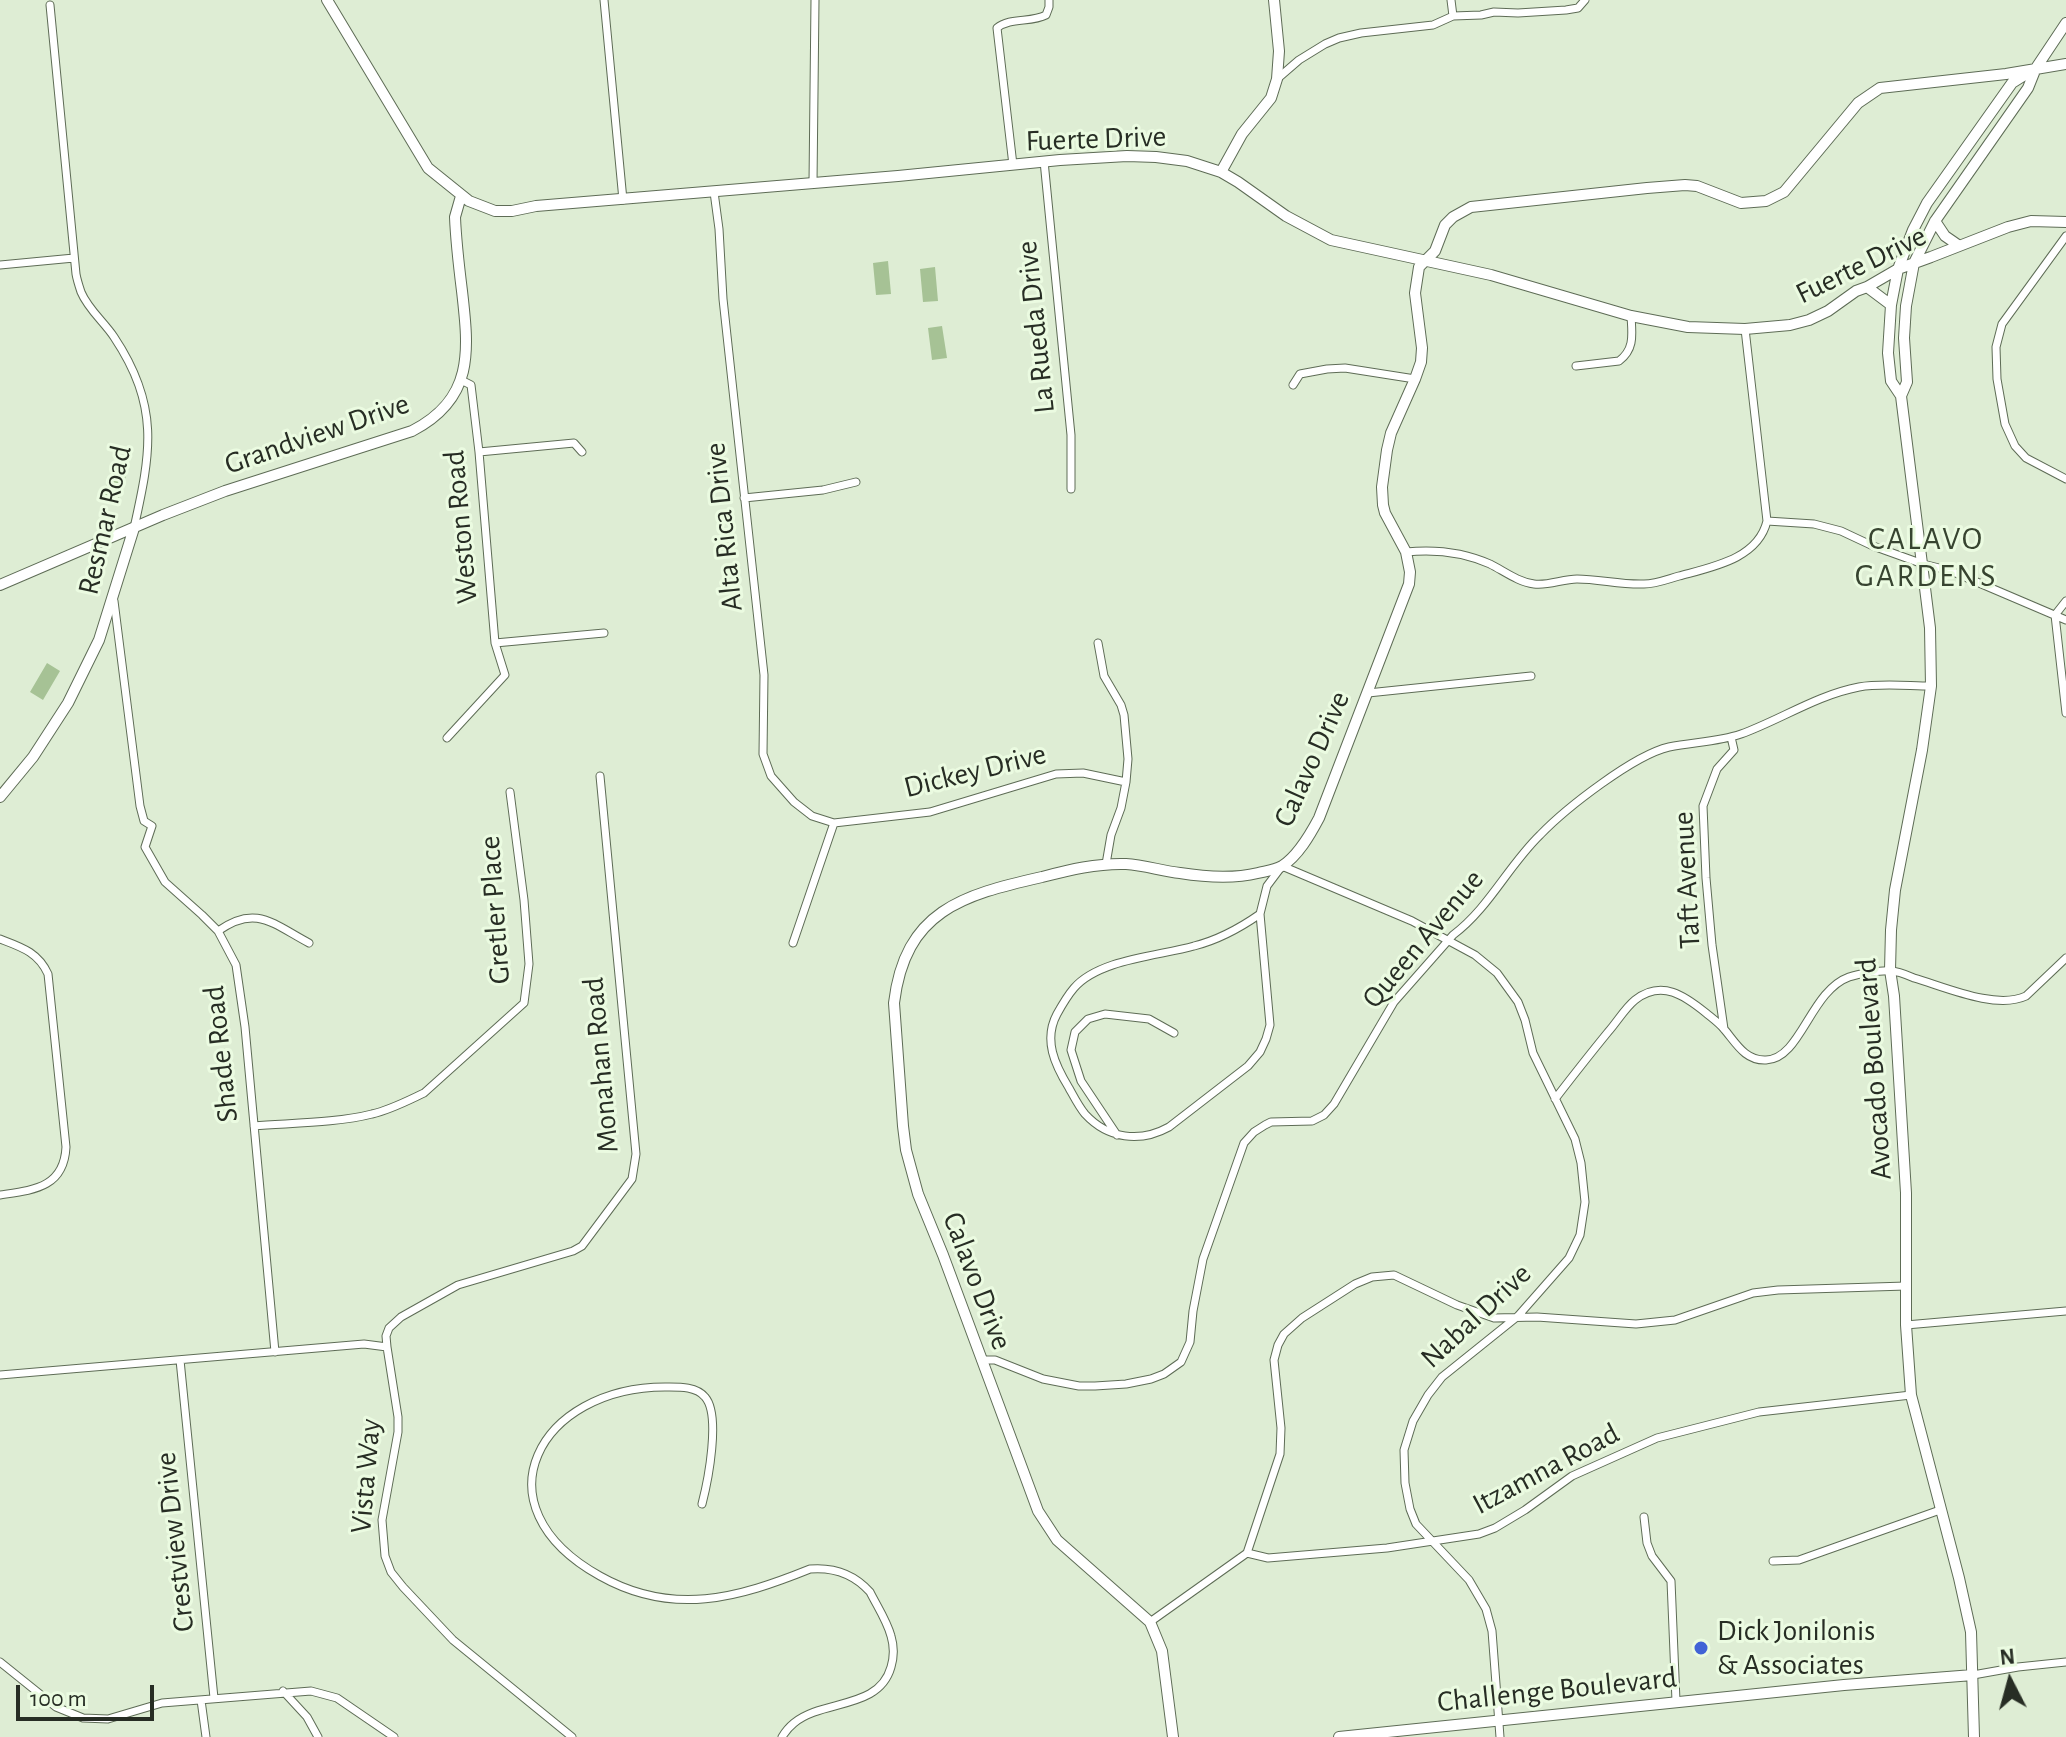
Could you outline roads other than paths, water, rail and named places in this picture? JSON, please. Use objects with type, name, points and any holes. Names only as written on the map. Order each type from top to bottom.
[{"type":"street","name":"Fuerte Drive","points":[[327,0],[428,168],[461,196],[495,211],[1044,161],[1156,157],[1187,161],[1221,172],[1322,236],[1491,275],[1631,316],[1688,327],[1745,329],[1809,320],[1898,269],[2019,223],[2043,220],[2066,222]]},
{"type":"street","points":[[604,0],[623,200]]},
{"type":"street","points":[[813,183],[815,0]]},
{"type":"street","points":[[1013,165],[997,28],[1003,23],[1046,15],[1049,0]]},
{"type":"street","points":[[1221,172],[1242,134],[1271,98],[1277,79],[1279,51],[1274,0]]},
{"type":"street","points":[[1451,0],[1453,16]]},
{"type":"street","points":[[1277,79],[1299,60],[1339,38],[1433,25],[1453,16],[1566,10],[1578,8],[1585,0]]},
{"type":"street","name":"Resmar Road","points":[[0,797],[33,757],[68,703],[99,640],[134,528],[145,477],[149,430],[145,400],[128,359],[82,294],[76,274],[50,5]]},
{"type":"street","name":"Avocado Boulevard","points":[[1901,396],[1907,382],[1904,338],[1914,263],[1935,221],[2028,88],[2036,68],[2066,23]]},
{"type":"street","name":"Calavo Drive","points":[[1173,1737],[1162,1651],[1150,1622],[1057,1540],[1044,1521],[918,1194],[906,1150],[894,1003],[896,984],[910,944],[936,916],[952,906],[1012,883],[1106,864],[1130,864],[1183,874],[1229,877],[1261,872],[1282,866],[1310,835],[1409,584],[1406,552],[1385,513],[1382,487],[1391,433],[1421,362],[1415,293],[1419,267],[1435,251],[1445,225],[1453,217],[1471,207],[1685,185],[1697,186],[1741,203],[1766,201],[1784,192],[1858,103],[1880,88],[2066,64]]},
{"type":"street","name":"Avocado Boulevard","points":[[1974,1737],[1971,1632],[1911,1395],[1906,1325],[1906,1189],[1890,970],[1895,890],[1931,686],[1931,642],[1901,396],[1891,381],[1888,353],[1891,305],[1898,269],[1913,230],[1939,186],[2012,83],[2036,68]]},
{"type":"street","name":"La Rueda Drive","points":[[1044,161],[1071,435],[1071,489]]},
{"type":"street","name":"Alta Rica Drive","points":[[714,192],[764,675],[762,747],[771,776],[794,802],[812,816],[834,823]]},
{"type":"street","name":"Grandview Drive","points":[[0,585],[225,491],[412,431],[429,420],[445,406],[461,380],[467,349],[455,217],[461,196]]},
{"type":"street","points":[[1935,221],[1945,236],[1958,245]]},
{"type":"street","points":[[2066,236],[2002,324],[1996,347],[1997,379],[2005,424],[2015,446],[2026,458],[2066,479]]},
{"type":"street","points":[[0,265],[74,258]]},
{"type":"street","points":[[1867,287],[1891,305]]},
{"type":"street","points":[[1576,366],[1624,358],[1632,347],[1631,316]]},
{"type":"street","points":[[1406,552],[1434,549],[1453,552],[1488,563],[1514,578],[1534,584],[1563,579],[1598,579],[1628,585],[1649,584],[1720,566],[1744,553],[1765,533],[1767,521],[1745,329]]},
{"type":"street","points":[[1293,385],[1300,374],[1345,368],[1415,379]]},
{"type":"street","name":"Weston Road","points":[[447,738],[505,675],[495,643],[471,385],[461,380]]},
{"type":"street","points":[[479,452],[574,443],[582,452]]},
{"type":"street","points":[[744,498],[823,490],[856,482]]},
{"type":"street","points":[[1767,521],[1828,527],[1923,564],[1951,571],[2066,620]]},
{"type":"street","name":"Shade Road","points":[[113,597],[140,806],[144,821],[152,826],[145,847],[165,882],[218,931],[236,965],[245,1027],[275,1352]]},
{"type":"street","points":[[2066,601],[2055,615],[2066,713]]},
{"type":"street","points":[[495,643],[604,633]]},
{"type":"street","points":[[1098,643],[1104,676],[1124,715],[1128,759],[1121,808],[1111,835],[1106,864]]},
{"type":"street","points":[[1368,693],[1531,676]]},
{"type":"street","name":"Queen Avenue","points":[[981,1360],[995,1360],[1043,1379],[1087,1386],[1151,1379],[1181,1362],[1190,1342],[1203,1259],[1244,1143],[1254,1132],[1271,1122],[1312,1121],[1324,1115],[1334,1104],[1394,1002],[1491,897],[1538,836],[1599,786],[1636,760],[1659,750],[1731,737],[1836,693],[1862,686],[1931,686]]},
{"type":"street","name":"Taft Avenue","points":[[1724,1029],[1712,945],[1703,806],[1717,769],[1734,750],[1731,737]]},
{"type":"street","name":"Dickey Drive","points":[[834,823],[930,812],[1056,774],[1083,773],[1126,782]]},
{"type":"street","name":"Monahan Road","points":[[387,1347],[389,1328],[401,1317],[458,1285],[582,1246],[632,1179],[636,1154],[600,776]]},
{"type":"street","name":"Gretler Place","points":[[254,1126],[360,1117],[411,1100],[424,1093],[524,1003],[529,964],[510,792]]},
{"type":"street","points":[[793,943],[834,823]]},
{"type":"street","points":[[1260,914],[1213,940],[1121,962],[1098,971],[1075,986],[1057,1015],[1051,1044],[1055,1065],[1084,1113],[1100,1127],[1128,1137],[1158,1133],[1248,1066],[1260,1052],[1270,1025],[1260,914],[1267,886],[1282,866]]},
{"type":"street","name":"Nabal Drive","points":[[1282,866],[1449,939],[1497,973],[1518,1002],[1533,1053],[1575,1139],[1585,1190],[1583,1225],[1569,1258],[1518,1316],[1442,1377],[1413,1421],[1404,1450],[1405,1483],[1416,1524],[1469,1580],[1486,1609],[1492,1631],[1500,1737]]},
{"type":"street","points":[[218,931],[232,921],[260,919],[309,943]]},
{"type":"street","points":[[0,939],[29,951],[41,961],[48,974],[66,1147],[61,1168],[47,1184],[33,1190],[0,1195]]},
{"type":"street","points":[[1555,1099],[1633,1001],[1646,994],[1662,991],[1682,995],[1724,1029],[1746,1055],[1763,1061],[1775,1059],[1789,1049],[1822,997],[1831,987],[1853,976],[1890,970],[1979,997],[2020,999],[2066,958]]},
{"type":"street","points":[[1117,1135],[1081,1081],[1071,1050],[1075,1032],[1088,1019],[1105,1014],[1149,1019],[1174,1033]]},
{"type":"street","points":[[1150,1622],[1247,1553],[1280,1454],[1281,1428],[1274,1360],[1281,1339],[1292,1326],[1355,1284],[1387,1275],[1402,1278],[1475,1312],[1502,1318],[1518,1316],[1636,1324],[1675,1320],[1753,1293],[1906,1286]]},
{"type":"street","points":[[1906,1325],[2066,1311]]},
{"type":"street","points":[[0,1375],[364,1344],[387,1347]]},
{"type":"street","name":"Vista Way","points":[[387,1347],[398,1417],[382,1520],[385,1556],[391,1572],[453,1640],[572,1737]]},
{"type":"street","name":"Crestview Drive","points":[[180,1360],[214,1698]]},
{"type":"street","points":[[702,1504],[711,1468],[710,1407],[705,1396],[698,1391],[682,1387],[627,1390],[585,1405],[566,1418],[550,1435],[536,1460],[531,1478],[533,1503],[539,1521],[549,1534],[584,1566],[627,1589],[675,1599],[708,1599],[756,1590],[819,1568],[846,1574],[865,1586],[892,1638],[893,1661],[885,1682],[876,1691],[852,1702],[803,1718],[782,1737]]},
{"type":"street","name":"Itzamna Road","points":[[1247,1553],[1268,1558],[1387,1548],[1479,1534],[1525,1510],[1572,1476],[1657,1438],[1759,1412],[1911,1395]]},
{"type":"street","points":[[1773,1561],[1799,1560],[1940,1510]]},
{"type":"street","points":[[1644,1517],[1652,1556],[1671,1581],[1676,1701]]},
{"type":"street","points":[[0,1662],[56,1707],[83,1718],[108,1719],[162,1703],[311,1691],[337,1698],[394,1737]]},
{"type":"street","name":"Challenge Boulevard","points":[[1339,1737],[1676,1701],[1973,1675],[2066,1662]]},
{"type":"street","points":[[283,1691],[307,1717],[318,1737]]},
{"type":"street","points":[[201,1700],[206,1737]]},
{"type":"place","name":"Dick Jonilonis & Associates","points":[[1701,1648]]},
{"type":"district","name":"CALAVO GARDENS","points":[[1926,558]]}]
